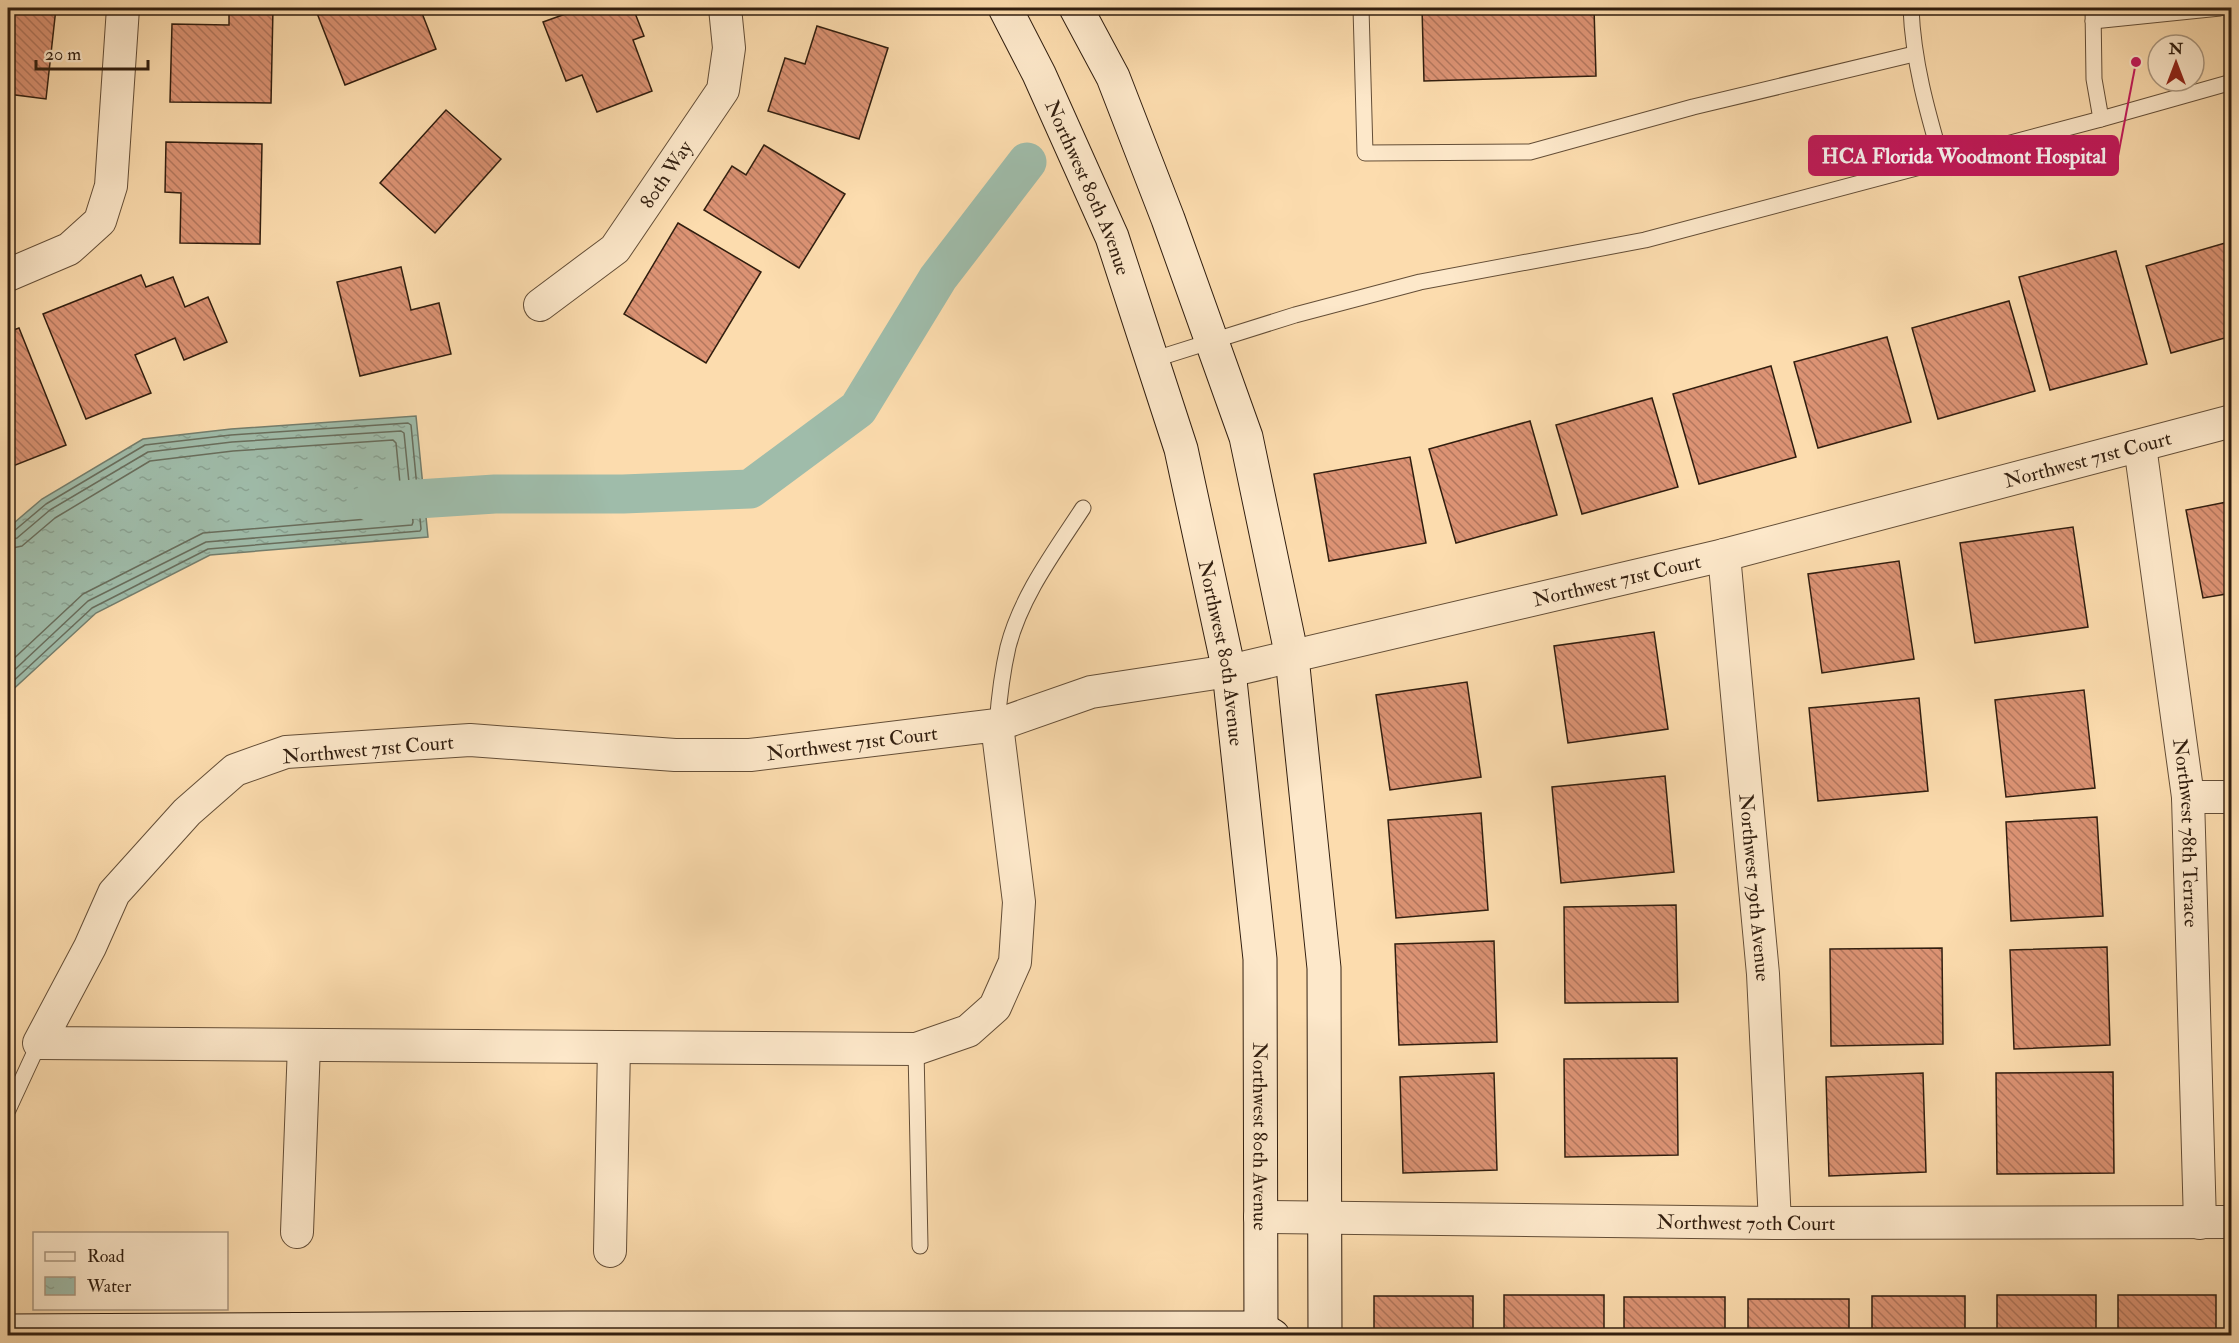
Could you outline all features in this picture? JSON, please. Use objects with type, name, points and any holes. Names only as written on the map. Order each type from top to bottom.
[{"type":"street","points":[[8,275],[69,249],[100,221],[111,186],[123,8]]},
{"type":"street","name":"80th Way","points":[[540,305],[615,249],[723,90],[729,48],[725,8]]},
{"type":"street","name":"Northwest 80th Avenue","points":[[1005,8],[1039,74],[1112,237],[1181,449],[1229,671],[1260,959],[1260,1217],[1265,1333]]},
{"type":"street","points":[[1076,8],[1113,78],[1168,219],[1246,438],[1292,657],[1324,968],[1325,1335]]},
{"type":"street","name":"Northwest 71st Court","points":[[39,1043],[90,947],[114,893],[187,812],[235,770],[286,752],[470,740],[675,755],[750,755],[997,725],[1091,692],[1229,671],[1724,555],[2232,421]]},
{"type":"street","name":"Northwest 78th Terrace","points":[[2140,446],[2188,798],[2200,1223]]},
{"type":"street","name":"Northwest 79th Avenue","points":[[1724,555],[1763,974],[1775,1223]]},
{"type":"street","points":[[39,1043],[916,1049],[968,1031],[995,1007],[1015,962],[1019,902],[997,725]]},
{"type":"street","points":[[2188,798],[2232,797]]},
{"type":"street","points":[[297,1232],[304,1045]]},
{"type":"street","points":[[610,1251],[614,1047]]},
{"type":"street","name":"Northwest 70th Court","points":[[1260,1217],[1775,1223],[2232,1222]]},
{"type":"street","points":[[8,1331],[1265,1333]]},
{"type":"lane","points":[[1360,8],[1365,153],[1530,152],[1704,104],[1914,54]]},
{"type":"lane","points":[[1911,8],[1914,54],[1942,162]]},
{"type":"lane","points":[[2102,119],[2094,79],[2093,14],[2220,8]]},
{"type":"lane","points":[[1152,360],[1295,315],[1420,282],[1645,240],[2102,119],[2232,82]]},
{"type":"lane","points":[[997,725],[1000,685],[1009,645],[1021,611],[1041,573],[1083,508]]},
{"type":"lane","points":[[8,1110],[39,1043]]},
{"type":"lane","points":[[916,1049],[920,1246]]},
{"type":"water","points":[[416,416],[428,537],[210,555],[96,613],[8,694],[8,528],[42,499],[143,439],[231,429]]},
{"type":"building","points":[[8,8],[56,8],[46,99],[8,94]]},
{"type":"building","points":[[229,8],[273,8],[271,103],[170,102],[172,24],[229,25]]},
{"type":"building","points":[[315,8],[420,8],[436,49],[345,85]]},
{"type":"building","points":[[582,8],[633,8],[644,36],[633,40],[652,91],[597,112],[582,75],[566,81],[543,22]]},
{"type":"building","points":[[1422,8],[1594,8],[1596,76],[1424,81]]},
{"type":"building","points":[[817,26],[888,48],[859,139],[768,111],[785,58],[805,64]]},
{"type":"building","points":[[446,110],[501,159],[435,233],[380,183]]},
{"type":"building","points":[[166,142],[262,144],[260,244],[180,243],[181,193],[165,192]]},
{"type":"building","points":[[764,145],[845,194],[799,268],[704,210],[732,166],[746,175]]},
{"type":"building","points":[[678,223],[761,272],[706,363],[624,314]]},
{"type":"building","points":[[2232,241],[2232,336],[2171,353],[2146,266]]},
{"type":"building","points":[[2116,251],[2147,364],[2050,390],[2019,277]]},
{"type":"building","points":[[401,267],[411,310],[439,303],[451,354],[360,376],[337,282]]},
{"type":"building","points":[[141,275],[146,287],[173,277],[185,307],[208,297],[227,342],[184,360],[175,338],[135,355],[151,393],[86,419],[43,314]]},
{"type":"building","points":[[2009,301],[2035,391],[1938,419],[1912,328]]},
{"type":"building","points":[[19,328],[66,445],[8,468],[8,332]]},
{"type":"building","points":[[1887,337],[1911,422],[1818,448],[1794,362]]},
{"type":"building","points":[[1771,366],[1796,457],[1699,484],[1673,394]]},
{"type":"building","points":[[1652,398],[1678,487],[1582,514],[1556,425]]},
{"type":"building","points":[[1530,421],[1557,515],[1456,543],[1429,449]]},
{"type":"building","points":[[1410,457],[1426,543],[1329,561],[1314,474]]},
{"type":"building","points":[[2232,501],[2232,593],[2203,598],[2186,510]]},
{"type":"building","points":[[2073,527],[2088,627],[1975,643],[1960,543]]},
{"type":"building","points":[[1899,561],[1914,659],[1822,673],[1808,574]]},
{"type":"building","points":[[1654,632],[1668,729],[1568,743],[1554,646]]},
{"type":"building","points":[[1467,682],[1481,777],[1390,790],[1376,695]]},
{"type":"building","points":[[2084,690],[2095,788],[2006,797],[1995,700]]},
{"type":"building","points":[[1919,698],[1928,791],[1818,801],[1809,708]]},
{"type":"building","points":[[1665,776],[1674,872],[1561,883],[1552,787]]},
{"type":"building","points":[[1481,813],[1488,910],[1396,918],[1388,820]]},
{"type":"building","points":[[2097,817],[2103,916],[2011,921],[2006,822]]},
{"type":"building","points":[[1676,905],[1678,1002],[1565,1003],[1564,907]]},
{"type":"building","points":[[1494,941],[1497,1042],[1399,1045],[1395,944]]},
{"type":"building","points":[[2107,947],[2110,1045],[2014,1049],[2010,950]]},
{"type":"building","points":[[1942,948],[1943,1044],[1831,1046],[1830,949]]},
{"type":"building","points":[[1677,1058],[1678,1155],[1565,1157],[1564,1059]]},
{"type":"building","points":[[2113,1072],[2114,1173],[1997,1174],[1996,1073]]},
{"type":"building","points":[[1494,1073],[1497,1170],[1403,1173],[1400,1077]]},
{"type":"building","points":[[1923,1073],[1926,1172],[1829,1176],[1826,1077]]},
{"type":"building","points":[[1504,1295],[1604,1295],[1604,1336],[1504,1336]]},
{"type":"building","points":[[1997,1295],[2096,1295],[2096,1336],[1997,1336]]},
{"type":"building","points":[[2118,1295],[2216,1295],[2216,1336],[2118,1336]]},
{"type":"building","points":[[1374,1296],[1473,1296],[1473,1336],[1374,1336]]},
{"type":"building","points":[[1872,1296],[1965,1296],[1965,1336],[1872,1336]]},
{"type":"building","points":[[1624,1297],[1725,1297],[1725,1336],[1624,1336]]},
{"type":"building","points":[[1748,1299],[1849,1299],[1849,1336],[1748,1336]]},
{"type":"waterway","points":[[371,502],[495,494],[623,494],[750,489],[858,409],[938,278],[1027,162]]},
{"type":"place","name":"HCA Florida Woodmont Hospital","points":[[2136,62]]}]
